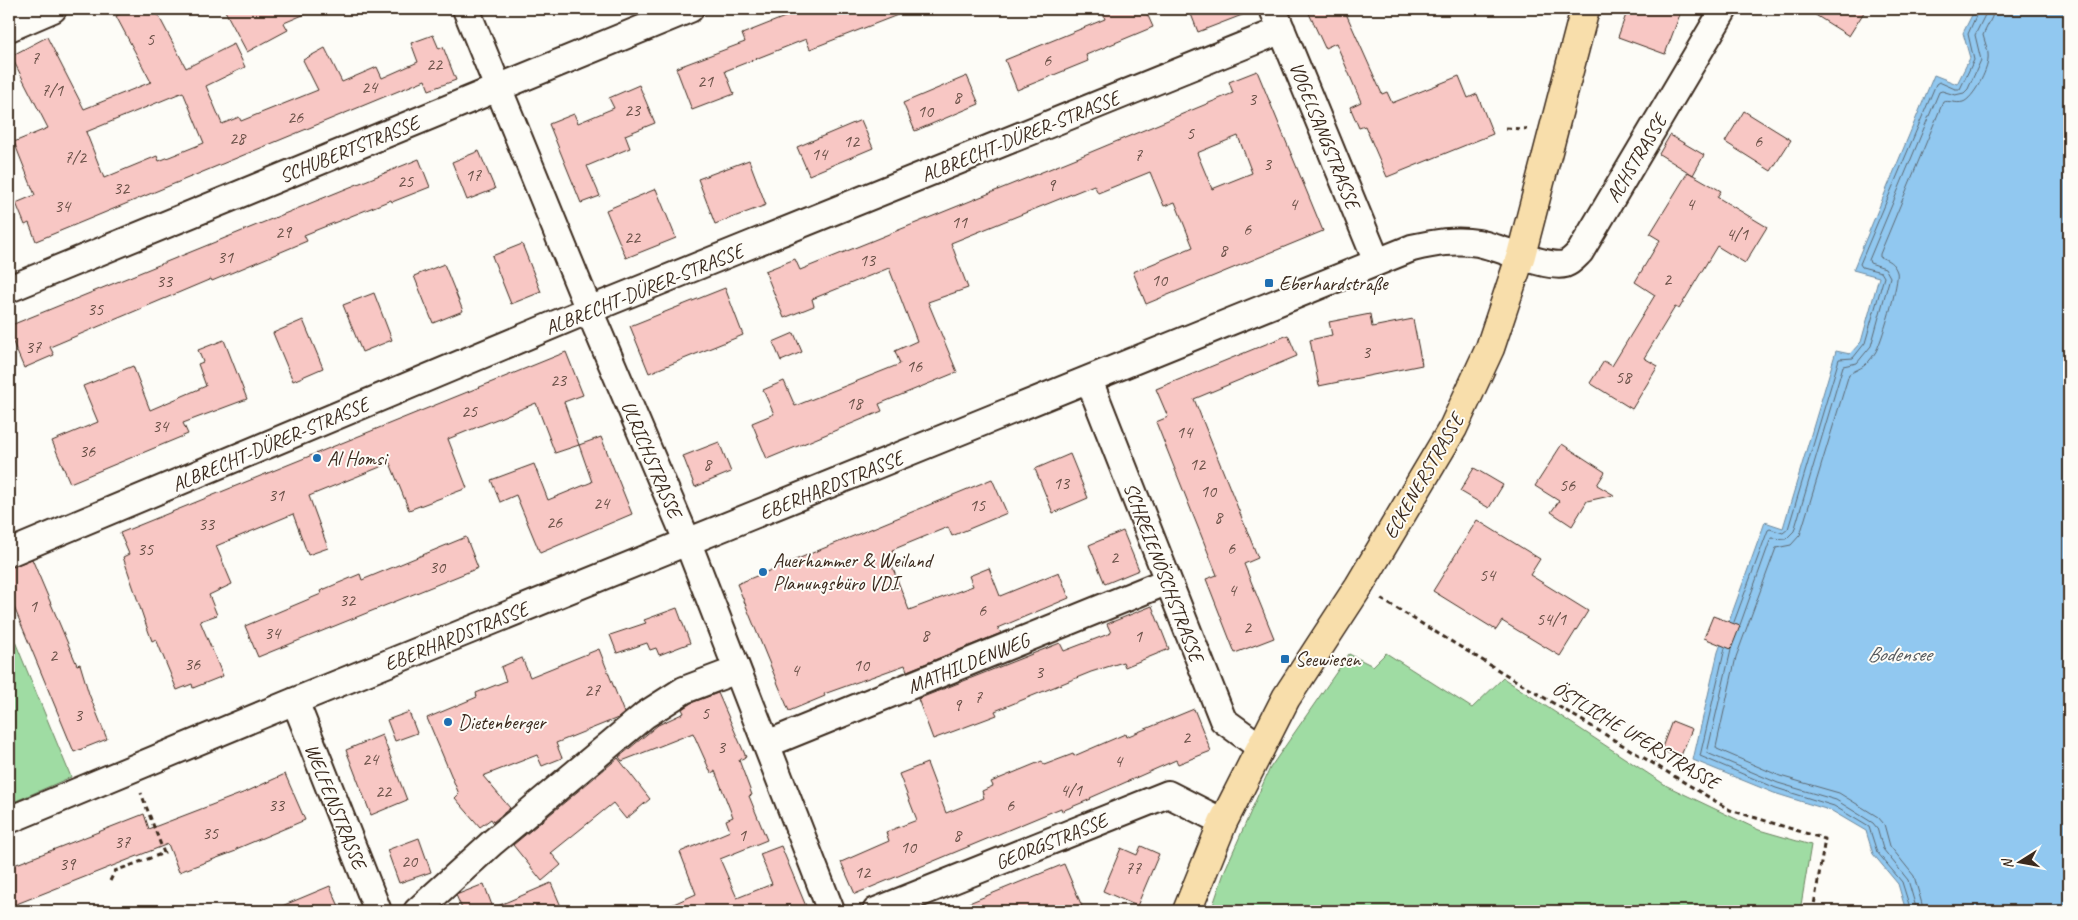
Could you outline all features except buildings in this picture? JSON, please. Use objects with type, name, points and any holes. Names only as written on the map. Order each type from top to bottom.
[{"type":"main road","name":"ECKENERSTRASSE","points":[[1187,911],[1223,822],[1286,698],[1362,580],[1453,428],[1490,348],[1521,255],[1585,9]]},
{"type":"street","points":[[10,27],[53,9]]},
{"type":"street","name":"ULRICHSTRASSE","points":[[466,9],[589,310],[688,543],[831,911]]},
{"type":"street","name":"SCHUBERTSTRASSE","points":[[9,289],[690,9]]},
{"type":"street","name":"ACHSTRASSE","points":[[1521,255],[1556,265],[1571,261],[1580,252],[1724,9]]},
{"type":"street","name":"VOGELSANGSTRASSE","points":[[1278,20],[1377,262]]},
{"type":"street","name":"ALBRECHT-DÜRER-STRASSE","points":[[9,552],[1278,20]]},
{"type":"street","name":"EBERHARDSTRASSE","points":[[9,820],[295,701],[1377,262],[1420,246],[1455,241],[1477,243],[1521,255]]},
{"type":"street","name":"SCHREIENÖSCHSTRASSE","points":[[1089,380],[1223,720],[1260,747]]},
{"type":"street","name":"MATHILDENWEG","points":[[767,744],[1168,581]]},
{"type":"street","points":[[417,911],[493,842],[645,716],[684,690],[737,670]]},
{"type":"street","name":"WELFENSTRASSE","points":[[295,701],[378,911]]},
{"type":"street","name":"GEORGSTRASSE","points":[[876,911],[1168,794],[1223,822]]},
{"type":"path","points":[[1506,128],[1527,129]]},
{"type":"path","name":"ÖSTLICHE UFERSTRASSE","points":[[1379,598],[1730,810],[1825,839],[1814,911]]},
{"type":"path","points":[[110,881],[115,871],[164,853],[131,769]]},
{"type":"green space","points":[[9,627],[71,777],[9,804]]},
{"type":"green space","points":[[1386,653],[1472,708],[1503,678],[1667,786],[1759,830],[1811,845],[1800,911],[1211,911],[1225,870],[1270,768],[1349,654],[1373,666]]},
{"type":"water","name":"Bodensee","points":[[1975,9],[2069,9],[2069,911],[1906,911],[1898,884],[1873,854],[1866,831],[1832,811],[1774,793],[1693,760],[1718,652],[1765,522],[1783,528],[1836,351],[1850,354],[1861,342],[1879,277],[1853,270],[1934,75],[1957,84],[1970,58],[1963,33]]},
{"type":"place","name":"Eberhardstraße","points":[[1269,283]]},
{"type":"place","name":"Al Homsi","points":[[317,458]]},
{"type":"place","name":"Auerhammer & Weiland Planungsbüro VDI","points":[[763,572]]},
{"type":"place","name":"Seewiesen","points":[[1285,659]]},
{"type":"place","name":"Dietenberger","points":[[448,722]]}]
